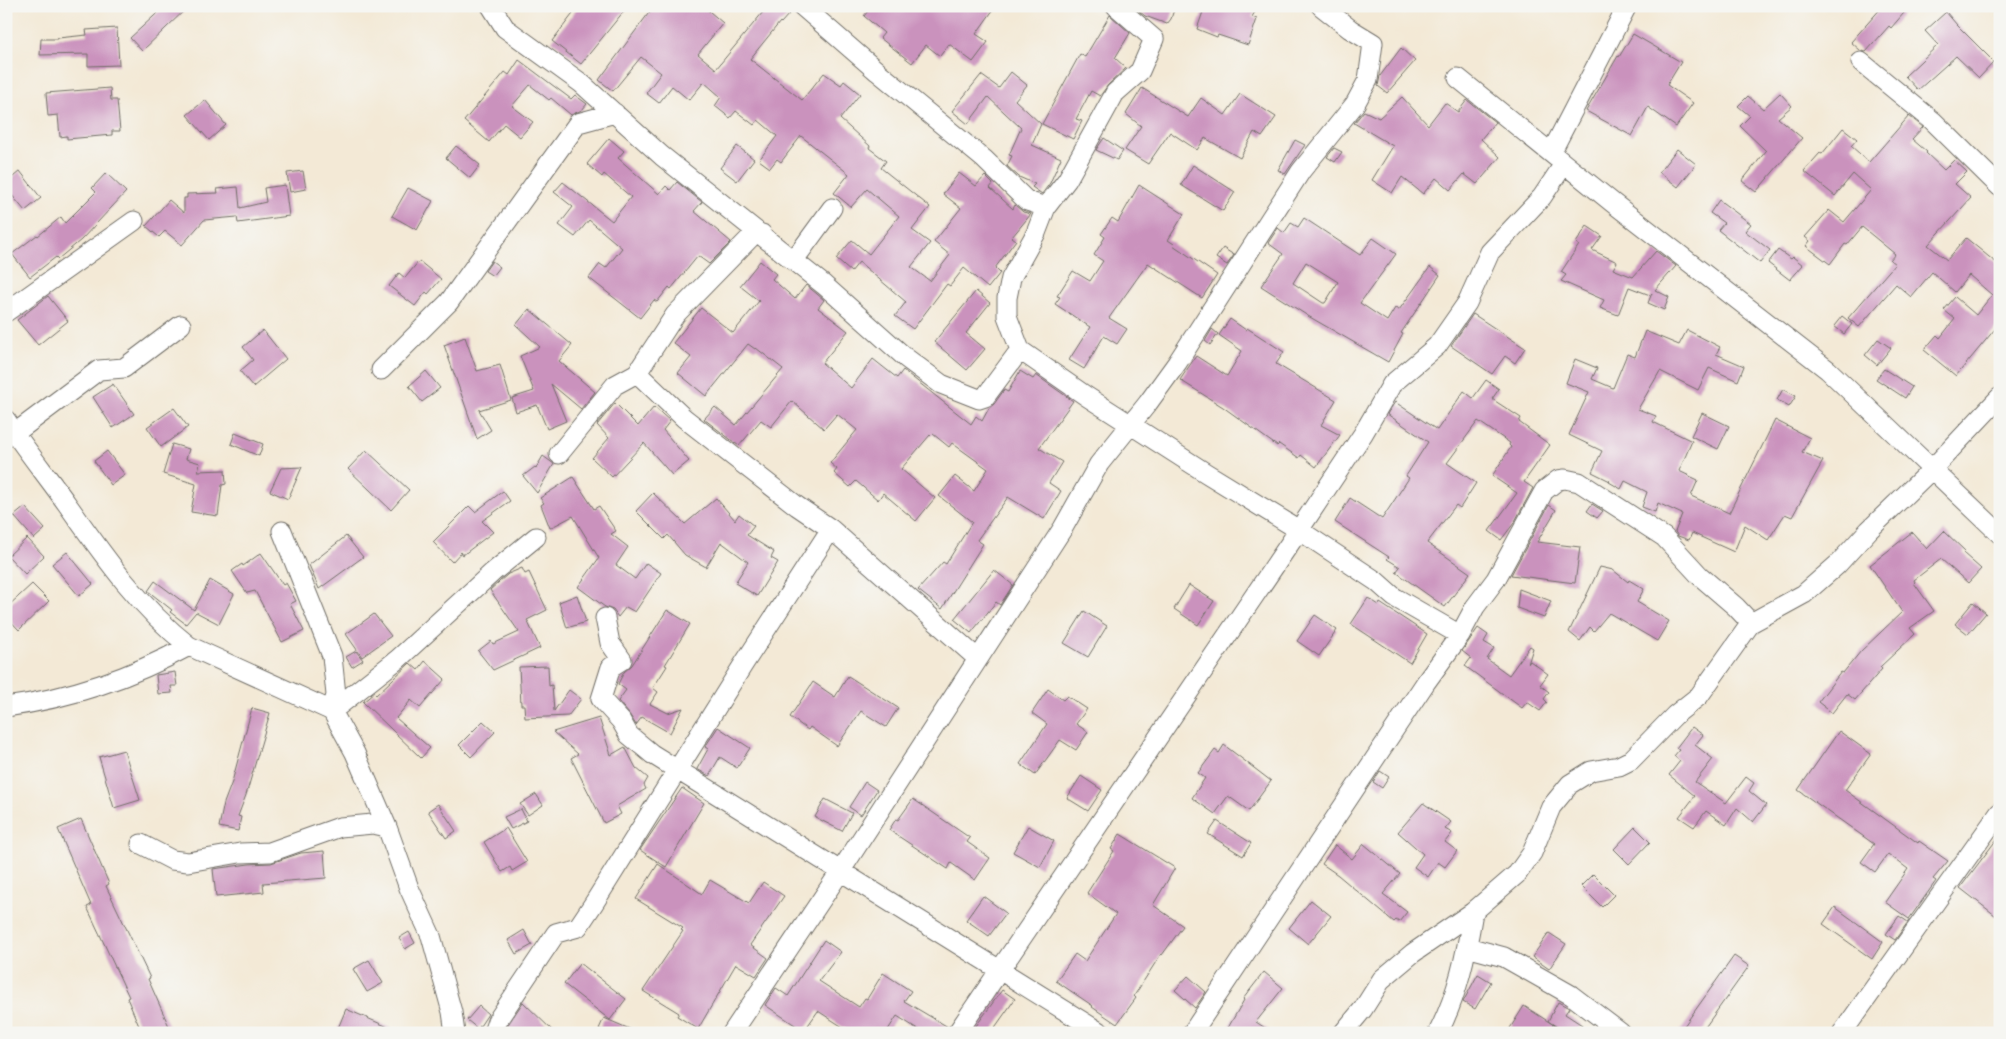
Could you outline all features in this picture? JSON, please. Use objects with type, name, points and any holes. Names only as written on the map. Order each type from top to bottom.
[{"type":"street","points":[[491,6],[505,28],[581,83],[662,156],[794,260],[906,358],[941,384],[979,399],[985,397],[1020,350]]},
{"type":"street","points":[[802,6],[878,72],[984,159],[1027,201],[1046,207]]},
{"type":"street","points":[[1116,6],[1154,39],[1140,71],[1115,93],[1068,180],[1046,207],[1036,233],[1011,278],[1006,298],[1007,316],[1020,350],[1086,396],[1131,423],[1213,478],[1299,530],[1376,581],[1394,597],[1460,635]]},
{"type":"street","points":[[732,1033],[840,872],[1063,528],[1099,464],[1148,403],[1301,171],[1348,114],[1368,80],[1373,43],[1350,29],[1321,6]]},
{"type":"street","points":[[956,1033],[1299,530],[1363,434],[1392,384],[1437,346],[1467,303],[1490,252],[1542,197],[1557,159],[1627,6]]},
{"type":"street","points":[[1861,62],[1933,122],[2000,187]]},
{"type":"street","points":[[1458,78],[1557,159],[1828,370],[2000,534]]},
{"type":"street","points":[[380,370],[449,302],[578,123],[615,113]]},
{"type":"street","points":[[794,260],[832,208]]},
{"type":"street","points":[[6,312],[134,221]]},
{"type":"street","points":[[559,454],[615,384],[637,373],[675,315],[755,233],[762,234]]},
{"type":"street","points":[[181,325],[124,368],[99,370],[11,427],[92,540],[140,601],[169,630],[189,646],[332,711],[355,753],[387,827],[409,888],[431,936],[452,1012],[455,1033]]},
{"type":"street","points":[[637,373],[684,418],[797,506],[831,529],[944,631],[978,659]]},
{"type":"street","points":[[1343,1033],[1363,1009],[1382,979],[1412,953],[1473,912],[1517,874],[1532,853],[1551,807],[1570,784],[1591,771],[1618,766],[1631,760],[1675,715],[1698,696],[1751,624],[1804,594],[1837,565],[2000,397]]},
{"type":"street","points":[[1192,1033],[1426,682],[1460,635],[1475,606],[1496,579],[1544,491],[1558,480],[1565,479],[1579,482],[1664,537],[1700,576],[1736,607],[1751,624]]},
{"type":"street","points":[[493,1033],[497,1021],[556,933],[578,926],[831,529]]},
{"type":"street","points":[[282,531],[332,656],[336,695],[332,711]]},
{"type":"street","points":[[332,711],[398,659],[487,577],[536,537]]},
{"type":"street","points":[[605,618],[610,643],[622,660],[611,667],[601,699],[629,735],[640,745],[840,872],[1100,1033]]},
{"type":"street","points":[[6,707],[42,702],[78,692],[154,665],[189,646]]},
{"type":"street","points":[[1842,1033],[2000,812]]},
{"type":"street","points":[[141,844],[172,860],[188,862],[240,853],[270,852],[340,827],[372,824],[387,827]]},
{"type":"street","points":[[1438,1033],[1446,1018],[1462,972],[1473,912]]},
{"type":"street","points":[[1467,947],[1504,957],[1571,995],[1621,1033]]},
{"type":"building","points":[[165,6],[189,6],[142,51],[130,38]]},
{"type":"building","points":[[579,6],[628,6],[581,64],[552,41]]},
{"type":"building","points":[[654,6],[703,6],[723,23],[698,54],[716,69],[768,6],[780,6],[789,14],[780,22],[750,59],[802,100],[824,73],[841,85],[844,81],[860,94],[840,119],[870,146],[869,148],[886,161],[881,168],[930,207],[912,230],[930,243],[911,267],[930,281],[950,255],[934,242],[961,208],[943,194],[959,173],[976,186],[985,176],[993,184],[990,188],[1013,209],[1015,205],[1023,212],[1031,214],[1012,237],[1016,240],[995,268],[1000,273],[988,288],[964,268],[950,286],[947,284],[913,329],[895,316],[906,302],[859,262],[851,272],[836,259],[852,240],[869,254],[899,216],[867,189],[851,207],[834,193],[849,174],[801,136],[781,162],[777,159],[770,168],[759,160],[777,136],[758,120],[754,125],[736,111],[730,118],[715,106],[721,97],[704,82],[689,100],[672,86],[659,103],[646,93],[661,73],[641,57],[613,91],[599,80]]},
{"type":"building","points":[[872,6],[996,6],[976,34],[988,42],[973,62],[949,44],[940,56],[926,45],[912,63],[880,38],[884,33],[864,16]]},
{"type":"building","points":[[1133,6],[1175,6],[1171,19],[1167,24],[1145,16]]},
{"type":"building","points":[[1205,6],[1258,6],[1252,17],[1257,19],[1248,45],[1218,35],[1217,37],[1197,29]]},
{"type":"building","points":[[1883,6],[1910,6],[1866,52],[1861,51],[1851,42]]},
{"type":"building","points":[[1946,12],[1994,62],[1979,78],[1956,56],[1918,90],[1905,76],[1938,45],[1925,31]]},
{"type":"building","points":[[1110,15],[1130,33],[1115,58],[1126,68],[1108,85],[1100,96],[1091,91],[1076,119],[1082,121],[1073,139],[1042,124],[1080,54],[1085,57]]},
{"type":"building","points":[[117,28],[119,65],[88,66],[88,54],[40,55],[41,39],[87,35],[86,30]]},
{"type":"building","points":[[1633,34],[1681,62],[1667,85],[1693,103],[1676,127],[1648,107],[1632,136],[1586,111]]},
{"type":"building","points":[[1401,48],[1415,61],[1387,93],[1378,86],[1380,76]]},
{"type":"building","points":[[519,60],[571,99],[575,95],[587,104],[582,110],[571,115],[551,98],[549,100],[530,85],[512,106],[533,122],[520,137],[504,124],[489,142],[464,121],[505,72],[509,75]]},
{"type":"building","points":[[1011,72],[1027,85],[1015,100],[1041,124],[1032,145],[1061,158],[1050,183],[1042,194],[1032,187],[1035,184],[1019,177],[1007,166],[1012,156],[1009,155],[1021,128],[988,97],[968,124],[952,111],[981,75],[999,88]]},
{"type":"building","points":[[110,88],[111,100],[117,100],[120,131],[112,131],[112,135],[67,139],[67,136],[60,137],[58,115],[48,116],[46,93]]},
{"type":"building","points":[[1142,88],[1188,117],[1201,98],[1225,115],[1240,94],[1276,117],[1262,137],[1254,132],[1240,158],[1205,138],[1197,150],[1170,132],[1148,164],[1125,150],[1141,126],[1126,114]]},
{"type":"building","points":[[1780,93],[1792,106],[1778,118],[1802,138],[1756,192],[1742,181],[1766,151],[1740,126],[1750,116],[1738,106],[1748,96],[1763,109]]},
{"type":"building","points":[[1402,97],[1428,125],[1445,103],[1458,112],[1467,100],[1495,122],[1481,139],[1500,157],[1477,184],[1464,174],[1450,190],[1436,178],[1423,194],[1402,177],[1392,193],[1372,180],[1393,146],[1354,123],[1364,111],[1379,118]]},
{"type":"building","points":[[205,100],[226,125],[209,140],[187,115]]},
{"type":"building","points":[[1909,116],[1923,127],[1912,139],[1926,153],[1944,170],[1954,160],[1967,172],[1955,184],[1971,198],[1928,245],[1947,260],[1966,238],[2000,266],[2000,323],[1956,376],[1924,350],[1937,335],[1940,338],[1955,319],[1944,310],[1955,297],[1976,315],[1992,295],[1969,275],[1955,292],[1932,272],[1911,297],[1896,284],[1859,327],[1848,318],[1895,264],[1890,260],[1895,254],[1862,227],[1847,245],[1845,244],[1830,264],[1806,246],[1810,241],[1805,237],[1829,210],[1844,222],[1871,190],[1853,174],[1835,196],[1804,171],[1820,153],[1822,154],[1843,128],[1857,139],[1851,146],[1869,162]]},
{"type":"building","points":[[609,138],[624,151],[618,158],[659,194],[666,186],[670,190],[677,182],[702,202],[694,211],[731,242],[709,264],[698,256],[671,289],[669,287],[657,302],[654,300],[640,318],[589,278],[600,264],[606,268],[622,248],[589,220],[575,237],[559,225],[573,207],[554,192],[563,182],[612,221],[631,197],[604,174],[602,177],[587,164]]},
{"type":"building","points":[[1104,138],[1123,151],[1117,160],[1096,150]]},
{"type":"building","points":[[1295,140],[1305,145],[1285,174],[1278,170]]},
{"type":"building","points":[[456,146],[480,165],[470,178],[446,158]]},
{"type":"building","points":[[737,146],[754,159],[737,181],[720,168]]},
{"type":"building","points":[[1334,148],[1342,152],[1335,162],[1327,157]]},
{"type":"building","points":[[1677,149],[1696,164],[1678,187],[1659,172]]},
{"type":"building","points":[[1193,165],[1235,192],[1223,211],[1181,185]]},
{"type":"building","points":[[20,171],[41,198],[25,211],[6,188],[6,183]]},
{"type":"building","points":[[303,171],[306,189],[290,192],[287,173]]},
{"type":"building","points":[[106,173],[126,192],[81,240],[58,259],[56,257],[30,277],[12,254],[61,217],[65,223],[96,192],[92,188]]},
{"type":"building","points":[[285,185],[289,216],[238,223],[237,217],[204,220],[182,245],[165,231],[159,237],[146,226],[169,200],[184,213],[184,198],[187,198],[187,194],[218,193],[217,189],[238,187],[240,208],[266,202],[264,188]]},
{"type":"building","points":[[1139,185],[1184,214],[1168,240],[1217,275],[1202,298],[1148,263],[1109,318],[1127,329],[1117,344],[1104,336],[1084,369],[1069,360],[1090,327],[1055,304],[1060,297],[1057,296],[1073,271],[1090,281],[1103,261],[1094,255],[1105,237],[1101,234],[1112,218],[1118,222]]},
{"type":"building","points":[[408,188],[433,201],[417,230],[392,216]]},
{"type":"building","points":[[1719,200],[1751,224],[1745,231],[1770,250],[1760,263],[1718,230],[1724,223],[1710,213]]},
{"type":"building","points":[[1304,218],[1360,255],[1373,238],[1396,254],[1360,303],[1387,321],[1395,308],[1399,310],[1430,267],[1440,275],[1401,333],[1403,334],[1388,362],[1308,316],[1261,286],[1283,254],[1268,243],[1278,228],[1284,233],[1291,223],[1298,227]],"holes":[[[1306,262],[1338,282],[1325,303],[1293,283]]]},
{"type":"building","points":[[1587,226],[1602,236],[1592,250],[1617,262],[1613,269],[1633,277],[1656,251],[1676,266],[1655,290],[1669,297],[1664,310],[1648,303],[1652,293],[1650,295],[1629,287],[1618,315],[1600,308],[1604,300],[1561,281],[1566,275],[1561,272],[1579,245],[1576,243]]},
{"type":"building","points":[[1223,248],[1234,255],[1227,265],[1216,258]]},
{"type":"building","points":[[1778,250],[1791,259],[1793,257],[1803,265],[1790,280],[1768,263]]},
{"type":"building","points":[[419,261],[441,279],[428,294],[426,292],[415,306],[389,286],[399,273],[405,278]]},
{"type":"building","points":[[492,261],[500,267],[493,276],[485,271]]},
{"type":"building","points":[[760,261],[776,274],[772,279],[795,299],[806,285],[824,300],[818,308],[848,331],[822,363],[851,388],[873,359],[897,378],[903,370],[971,424],[976,416],[982,421],[989,408],[1004,390],[1008,392],[1020,371],[1033,379],[1036,375],[1073,401],[1039,448],[1062,462],[1049,483],[1061,491],[1044,519],[1008,497],[977,540],[983,544],[942,609],[918,590],[943,562],[946,564],[972,522],[939,496],[955,476],[974,491],[988,469],[952,443],[949,447],[933,434],[930,435],[901,469],[935,498],[916,521],[883,493],[878,500],[856,481],[850,487],[834,473],[837,469],[830,463],[857,430],[837,414],[824,429],[792,401],[771,427],[761,420],[739,446],[704,419],[715,407],[736,425],[783,369],[756,348],[748,344],[706,396],[678,373],[691,357],[673,343],[701,308],[733,333],[759,301],[740,286]]},
{"type":"building","points":[[976,291],[990,303],[966,333],[985,349],[967,370],[934,342]]},
{"type":"building","points":[[48,296],[68,321],[38,345],[17,320]]},
{"type":"building","points":[[529,309],[572,345],[559,361],[595,392],[581,409],[551,384],[566,421],[547,429],[537,405],[516,412],[512,398],[534,391],[520,356],[540,347],[516,325]]},
{"type":"building","points":[[1473,314],[1525,348],[1515,363],[1505,356],[1492,374],[1451,346]]},
{"type":"building","points":[[1842,316],[1852,324],[1844,334],[1834,326]]},
{"type":"building","points":[[1230,319],[1284,352],[1276,364],[1336,400],[1321,425],[1340,435],[1316,467],[1301,455],[1299,458],[1279,444],[1277,446],[1223,407],[1180,380],[1196,356],[1227,376],[1242,351],[1219,335]]},
{"type":"building","points":[[1212,329],[1218,334],[1210,345],[1205,341]]},
{"type":"building","points":[[263,330],[286,359],[253,387],[240,371],[253,360],[243,347]]},
{"type":"building","points":[[1687,330],[1720,347],[1716,354],[1744,366],[1738,381],[1709,368],[1698,390],[1660,371],[1638,409],[1656,416],[1653,422],[1692,441],[1679,471],[1698,480],[1691,496],[1729,513],[1775,420],[1810,438],[1802,452],[1823,461],[1792,517],[1785,514],[1768,540],[1745,525],[1734,552],[1692,533],[1689,540],[1678,536],[1675,532],[1682,514],[1658,503],[1655,512],[1642,507],[1647,492],[1625,481],[1621,489],[1592,472],[1602,451],[1569,435],[1589,392],[1566,383],[1575,359],[1597,368],[1592,379],[1613,388],[1627,354],[1635,357],[1645,331],[1679,345]]},
{"type":"building","points":[[465,337],[477,371],[500,365],[511,400],[479,410],[491,430],[477,439],[444,345]]},
{"type":"building","points":[[1878,339],[1891,348],[1877,365],[1865,355]]},
{"type":"building","points":[[1884,369],[1912,387],[1905,398],[1876,379]]},
{"type":"building","points":[[426,371],[440,388],[422,402],[409,386]]},
{"type":"building","points":[[1486,380],[1499,389],[1492,399],[1521,418],[1519,422],[1550,445],[1524,482],[1533,488],[1514,523],[1501,540],[1489,531],[1517,493],[1492,476],[1511,447],[1510,443],[1478,421],[1447,463],[1476,483],[1460,508],[1456,505],[1427,543],[1470,573],[1445,607],[1396,572],[1400,567],[1387,559],[1389,557],[1335,522],[1350,498],[1382,519],[1409,478],[1406,476],[1428,442],[1387,414],[1395,402],[1437,430],[1464,391],[1473,398]]},
{"type":"building","points":[[113,384],[134,414],[113,428],[93,397]]},
{"type":"building","points":[[1783,389],[1796,396],[1789,407],[1777,400]]},
{"type":"building","points":[[615,403],[638,426],[654,407],[670,421],[663,430],[689,461],[672,475],[644,443],[612,477],[592,458],[609,438],[597,425]]},
{"type":"building","points":[[174,408],[188,427],[161,447],[147,427]]},
{"type":"building","points":[[1702,413],[1729,426],[1718,449],[1691,436]]},
{"type":"building","points":[[235,433],[263,444],[259,456],[231,444]]},
{"type":"building","points":[[172,444],[189,449],[186,459],[200,463],[198,471],[225,470],[226,484],[222,485],[218,516],[191,512],[196,484],[163,474]]},
{"type":"building","points":[[366,450],[409,490],[391,510],[348,469]]},
{"type":"building","points":[[107,451],[125,475],[111,485],[94,461]]},
{"type":"building","points":[[543,456],[554,464],[537,493],[523,476],[536,468]]},
{"type":"building","points":[[302,467],[288,499],[270,491],[281,468]]},
{"type":"building","points":[[573,477],[594,509],[599,506],[616,531],[611,534],[628,547],[616,565],[635,579],[646,563],[661,573],[635,612],[626,607],[618,617],[613,610],[605,607],[578,587],[599,558],[573,516],[550,528],[541,505],[544,503],[540,498]]},
{"type":"building","points":[[503,491],[510,501],[482,521],[493,532],[463,555],[461,552],[452,562],[433,542],[469,506],[475,512]]},
{"type":"building","points":[[653,493],[685,524],[716,498],[735,520],[739,514],[754,526],[747,535],[774,552],[771,558],[778,562],[757,596],[735,583],[748,562],[721,542],[706,567],[685,555],[668,535],[664,539],[636,511]]},
{"type":"building","points":[[1592,504],[1603,511],[1597,518],[1587,511]]},
{"type":"building","points":[[1549,505],[1556,510],[1537,542],[1580,547],[1575,583],[1511,575]]},
{"type":"building","points":[[25,507],[45,529],[34,539],[14,516]]},
{"type":"building","points":[[1944,531],[1965,551],[1963,553],[1981,569],[1968,583],[1941,559],[1914,580],[1914,583],[1934,611],[1910,628],[1915,634],[1880,667],[1882,669],[1855,700],[1847,694],[1832,713],[1818,702],[1841,672],[1843,673],[1861,651],[1902,612],[1870,565],[1912,532],[1927,549]]},
{"type":"building","points":[[346,536],[363,557],[319,589],[309,565]]},
{"type":"building","points":[[27,538],[44,556],[25,574],[8,556]]},
{"type":"building","points":[[67,552],[93,584],[79,596],[52,564]]},
{"type":"building","points":[[261,553],[283,585],[286,583],[296,601],[290,604],[304,631],[282,642],[255,591],[247,593],[232,571],[242,564],[243,566]]},
{"type":"building","points":[[1600,567],[1613,570],[1628,582],[1629,580],[1644,589],[1637,602],[1669,621],[1657,641],[1609,613],[1594,631],[1590,627],[1580,641],[1569,632]]},
{"type":"building","points":[[522,568],[525,574],[529,572],[547,610],[527,620],[540,648],[493,670],[478,651],[491,641],[493,644],[519,632],[490,590],[508,574]]},
{"type":"building","points":[[994,570],[1013,585],[1000,605],[996,602],[971,633],[954,619]]},
{"type":"building","points":[[210,580],[234,594],[219,624],[196,612],[186,624],[148,591],[155,581],[194,610]]},
{"type":"building","points":[[32,584],[49,601],[19,630],[6,616],[6,608]]},
{"type":"building","points":[[1189,585],[1214,601],[1198,625],[1174,609]]},
{"type":"building","points":[[1519,589],[1551,601],[1544,618],[1517,608]]},
{"type":"building","points":[[577,595],[586,622],[567,628],[559,602]]},
{"type":"building","points":[[1368,598],[1379,605],[1380,603],[1427,634],[1410,663],[1351,624]]},
{"type":"building","points":[[1973,602],[1986,613],[1968,634],[1955,624]]},
{"type":"building","points":[[667,610],[690,624],[653,688],[658,692],[650,704],[668,713],[683,708],[670,733],[642,717],[636,725],[618,701],[626,690],[618,684],[624,672],[632,665]]},
{"type":"building","points":[[1084,611],[1107,626],[1088,657],[1064,643]]},
{"type":"building","points":[[374,614],[391,636],[362,657],[346,634]]},
{"type":"building","points":[[1315,615],[1337,630],[1319,656],[1297,641]]},
{"type":"building","points":[[1478,628],[1488,635],[1484,642],[1494,648],[1487,659],[1509,675],[1530,646],[1533,648],[1528,664],[1530,661],[1548,674],[1540,685],[1549,692],[1544,699],[1547,702],[1540,711],[1527,702],[1522,708],[1465,666],[1471,658],[1462,651]]},
{"type":"building","points":[[356,651],[363,660],[352,667],[346,657]]},
{"type":"building","points":[[425,661],[445,679],[420,708],[411,700],[396,718],[430,748],[421,758],[363,702],[374,693],[376,695],[410,663],[418,670]]},
{"type":"building","points":[[548,666],[549,686],[552,685],[554,711],[569,690],[581,699],[568,716],[525,718],[524,705],[521,705],[519,667]]},
{"type":"building","points":[[175,672],[177,686],[171,686],[172,693],[158,694],[156,675]]},
{"type":"building","points":[[848,676],[898,708],[886,727],[861,711],[837,746],[810,727],[808,730],[790,717],[813,682],[835,697]]},
{"type":"building","points":[[1048,689],[1063,700],[1067,696],[1087,709],[1076,724],[1088,732],[1076,750],[1060,740],[1035,775],[1020,764],[1047,724],[1032,713]]},
{"type":"building","points":[[252,708],[270,713],[238,816],[241,817],[238,831],[219,827],[224,803],[232,782]]},
{"type":"building","points":[[599,718],[611,755],[625,747],[636,768],[648,778],[644,785],[646,789],[617,806],[621,814],[604,823],[571,758],[578,754],[553,732]]},
{"type":"building","points":[[483,721],[495,732],[471,757],[459,745]]},
{"type":"building","points":[[718,727],[750,748],[737,768],[720,757],[709,776],[697,769],[708,749],[705,747]]},
{"type":"building","points":[[1692,727],[1703,735],[1695,745],[1713,759],[1695,782],[1726,803],[1746,777],[1754,783],[1749,791],[1766,805],[1753,822],[1737,808],[1726,825],[1706,811],[1694,827],[1679,817],[1695,796],[1669,775],[1680,761],[1674,756],[1679,750],[1676,748]]},
{"type":"building","points":[[1839,731],[1871,754],[1845,790],[1918,843],[1919,841],[1948,861],[1933,879],[1936,881],[1909,919],[1885,902],[1908,869],[1888,854],[1875,872],[1861,862],[1874,844],[1798,790]]},
{"type":"building","points":[[1224,745],[1271,781],[1249,811],[1228,796],[1215,814],[1192,798],[1205,778],[1198,773],[1215,750],[1219,753]]},
{"type":"building","points":[[124,750],[140,800],[114,808],[99,757]]},
{"type":"building","points":[[1380,771],[1389,777],[1382,788],[1373,782]]},
{"type":"building","points":[[1081,776],[1102,790],[1088,811],[1067,798]]},
{"type":"building","points":[[865,782],[877,790],[861,815],[849,807]]},
{"type":"building","points":[[682,788],[704,803],[666,867],[640,850]]},
{"type":"building","points":[[536,794],[543,805],[528,815],[520,804]]},
{"type":"building","points":[[825,799],[852,813],[842,831],[815,817]]},
{"type":"building","points":[[913,799],[970,838],[967,842],[990,858],[975,880],[951,863],[948,869],[889,830]]},
{"type":"building","points":[[1423,803],[1451,822],[1445,829],[1452,833],[1445,842],[1457,851],[1445,867],[1438,862],[1428,877],[1414,867],[1423,854],[1398,832]]},
{"type":"building","points":[[438,804],[456,831],[446,838],[428,811]]},
{"type":"building","points":[[521,809],[527,821],[511,829],[504,817]]},
{"type":"building","points":[[81,819],[109,884],[106,886],[150,978],[148,979],[172,1033],[142,1033],[127,998],[129,997],[87,907],[91,905],[58,829]]},
{"type":"building","points":[[1217,821],[1251,843],[1243,856],[1208,834]]},
{"type":"building","points":[[1028,826],[1054,841],[1040,867],[1013,852]]},
{"type":"building","points":[[1635,827],[1650,842],[1629,864],[1614,849]]},
{"type":"building","points":[[506,828],[527,862],[512,871],[510,867],[502,872],[484,842]]},
{"type":"building","points":[[1120,834],[1175,868],[1153,905],[1183,926],[1161,954],[1134,996],[1136,998],[1117,1024],[1056,981],[1075,954],[1085,961],[1116,914],[1087,893],[1114,851],[1111,849]]},
{"type":"building","points":[[2000,835],[2000,919],[1960,888]]},
{"type":"building","points":[[1364,844],[1400,874],[1383,894],[1407,912],[1399,922],[1396,920],[1394,922],[1322,864],[1335,845],[1352,859]]},
{"type":"building","points":[[324,851],[326,878],[263,883],[264,892],[216,897],[213,869],[271,863],[301,853]]},
{"type":"building","points":[[658,864],[702,894],[710,880],[749,903],[763,882],[784,896],[750,945],[768,958],[756,976],[736,964],[698,1029],[677,1016],[679,1013],[643,991],[683,931],[681,930],[683,928],[636,899]]},
{"type":"building","points":[[1593,874],[1614,895],[1602,907],[1581,886]]},
{"type":"building","points":[[983,896],[1006,913],[989,936],[966,920]]},
{"type":"building","points":[[1311,900],[1331,916],[1308,944],[1289,928]]},
{"type":"building","points":[[1835,907],[1883,942],[1872,959],[1823,924]]},
{"type":"building","points":[[1899,916],[1908,922],[1895,940],[1886,934]]},
{"type":"building","points":[[524,930],[532,945],[516,954],[508,940]]},
{"type":"building","points":[[409,932],[415,943],[405,949],[399,938]]},
{"type":"building","points":[[1549,933],[1566,944],[1549,969],[1532,957]]},
{"type":"building","points":[[824,940],[841,952],[819,981],[859,1007],[865,998],[867,999],[883,973],[911,991],[904,1001],[948,1027],[946,1033],[924,1033],[897,1016],[886,1033],[852,1033],[818,1011],[804,1031],[765,1005],[776,988],[788,996]]},
{"type":"building","points":[[1734,956],[1749,966],[1701,1033],[1679,1033]]},
{"type":"building","points":[[369,960],[383,983],[367,992],[353,969]]},
{"type":"building","points":[[580,963],[626,999],[610,1020],[564,984]]},
{"type":"building","points":[[1264,972],[1283,988],[1256,1022],[1273,1033],[1225,1033],[1243,999]]},
{"type":"building","points":[[1478,974],[1491,982],[1475,1009],[1463,1002]]},
{"type":"building","points":[[1188,976],[1206,992],[1195,1008],[1175,990]]},
{"type":"building","points":[[1002,990],[1015,999],[991,1033],[971,1033]]},
{"type":"building","points":[[523,1002],[555,1033],[514,1033],[507,1026]]},
{"type":"building","points":[[1558,1002],[1569,1008],[1565,1014],[1582,1025],[1577,1033],[1507,1033],[1524,1006],[1557,1027],[1548,1021]]},
{"type":"building","points":[[479,1006],[488,1014],[478,1029],[467,1020]]},
{"type":"building","points":[[346,1009],[402,1033],[336,1033]]},
{"type":"building","points":[[604,1018],[639,1033],[608,1033],[599,1029]]}]
